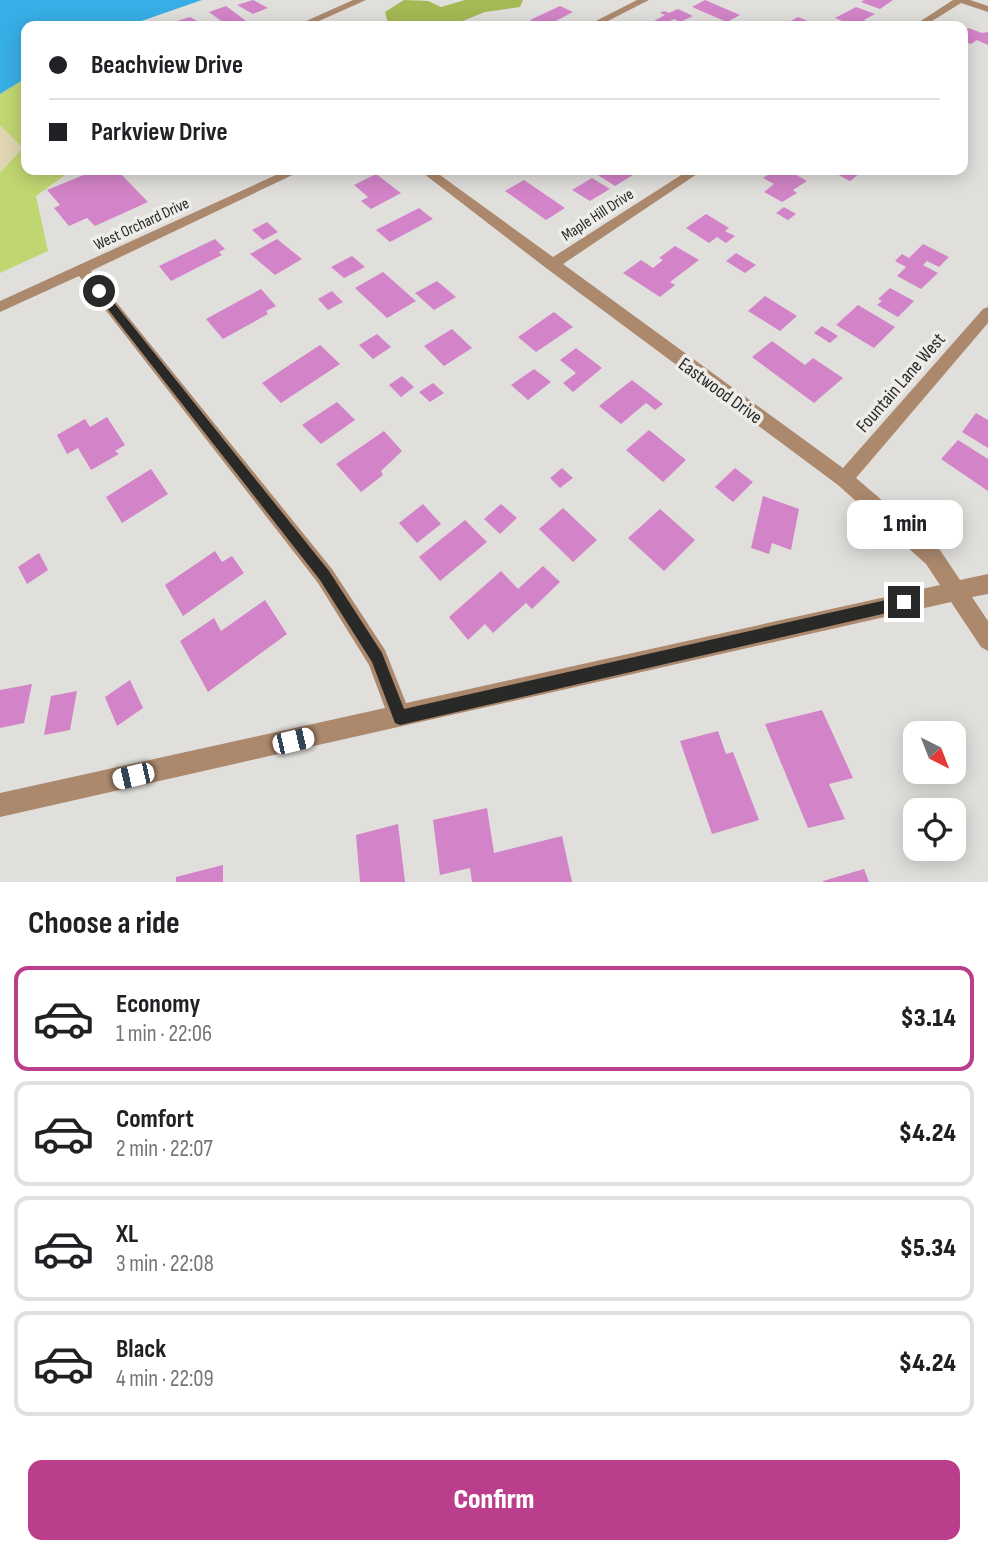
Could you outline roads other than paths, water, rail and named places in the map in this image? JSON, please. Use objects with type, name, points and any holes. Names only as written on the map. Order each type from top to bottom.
[{"type":"street","points":[[312,21],[361,0]]},
{"type":"street","points":[[601,21],[644,0]]},
{"type":"street","points":[[926,21],[960,0],[988,9]]},
{"type":"street","name":"West Orchard Drive","points":[[0,307],[286,175]]},
{"type":"street","name":"Eastwood Drive","points":[[432,175],[844,479],[933,557],[988,640]]},
{"type":"street","name":"Maple Hill Drive","points":[[551,265],[689,175]]},
{"type":"street","points":[[82,270],[325,576],[377,658],[400,717]]},
{"type":"street","name":"Fountain Lane West","points":[[844,479],[988,313]]},
{"type":"street","points":[[0,805],[988,584]]},
{"type":"water","points":[[0,0],[202,0],[141,21],[21,21],[21,81],[0,94]]}]
